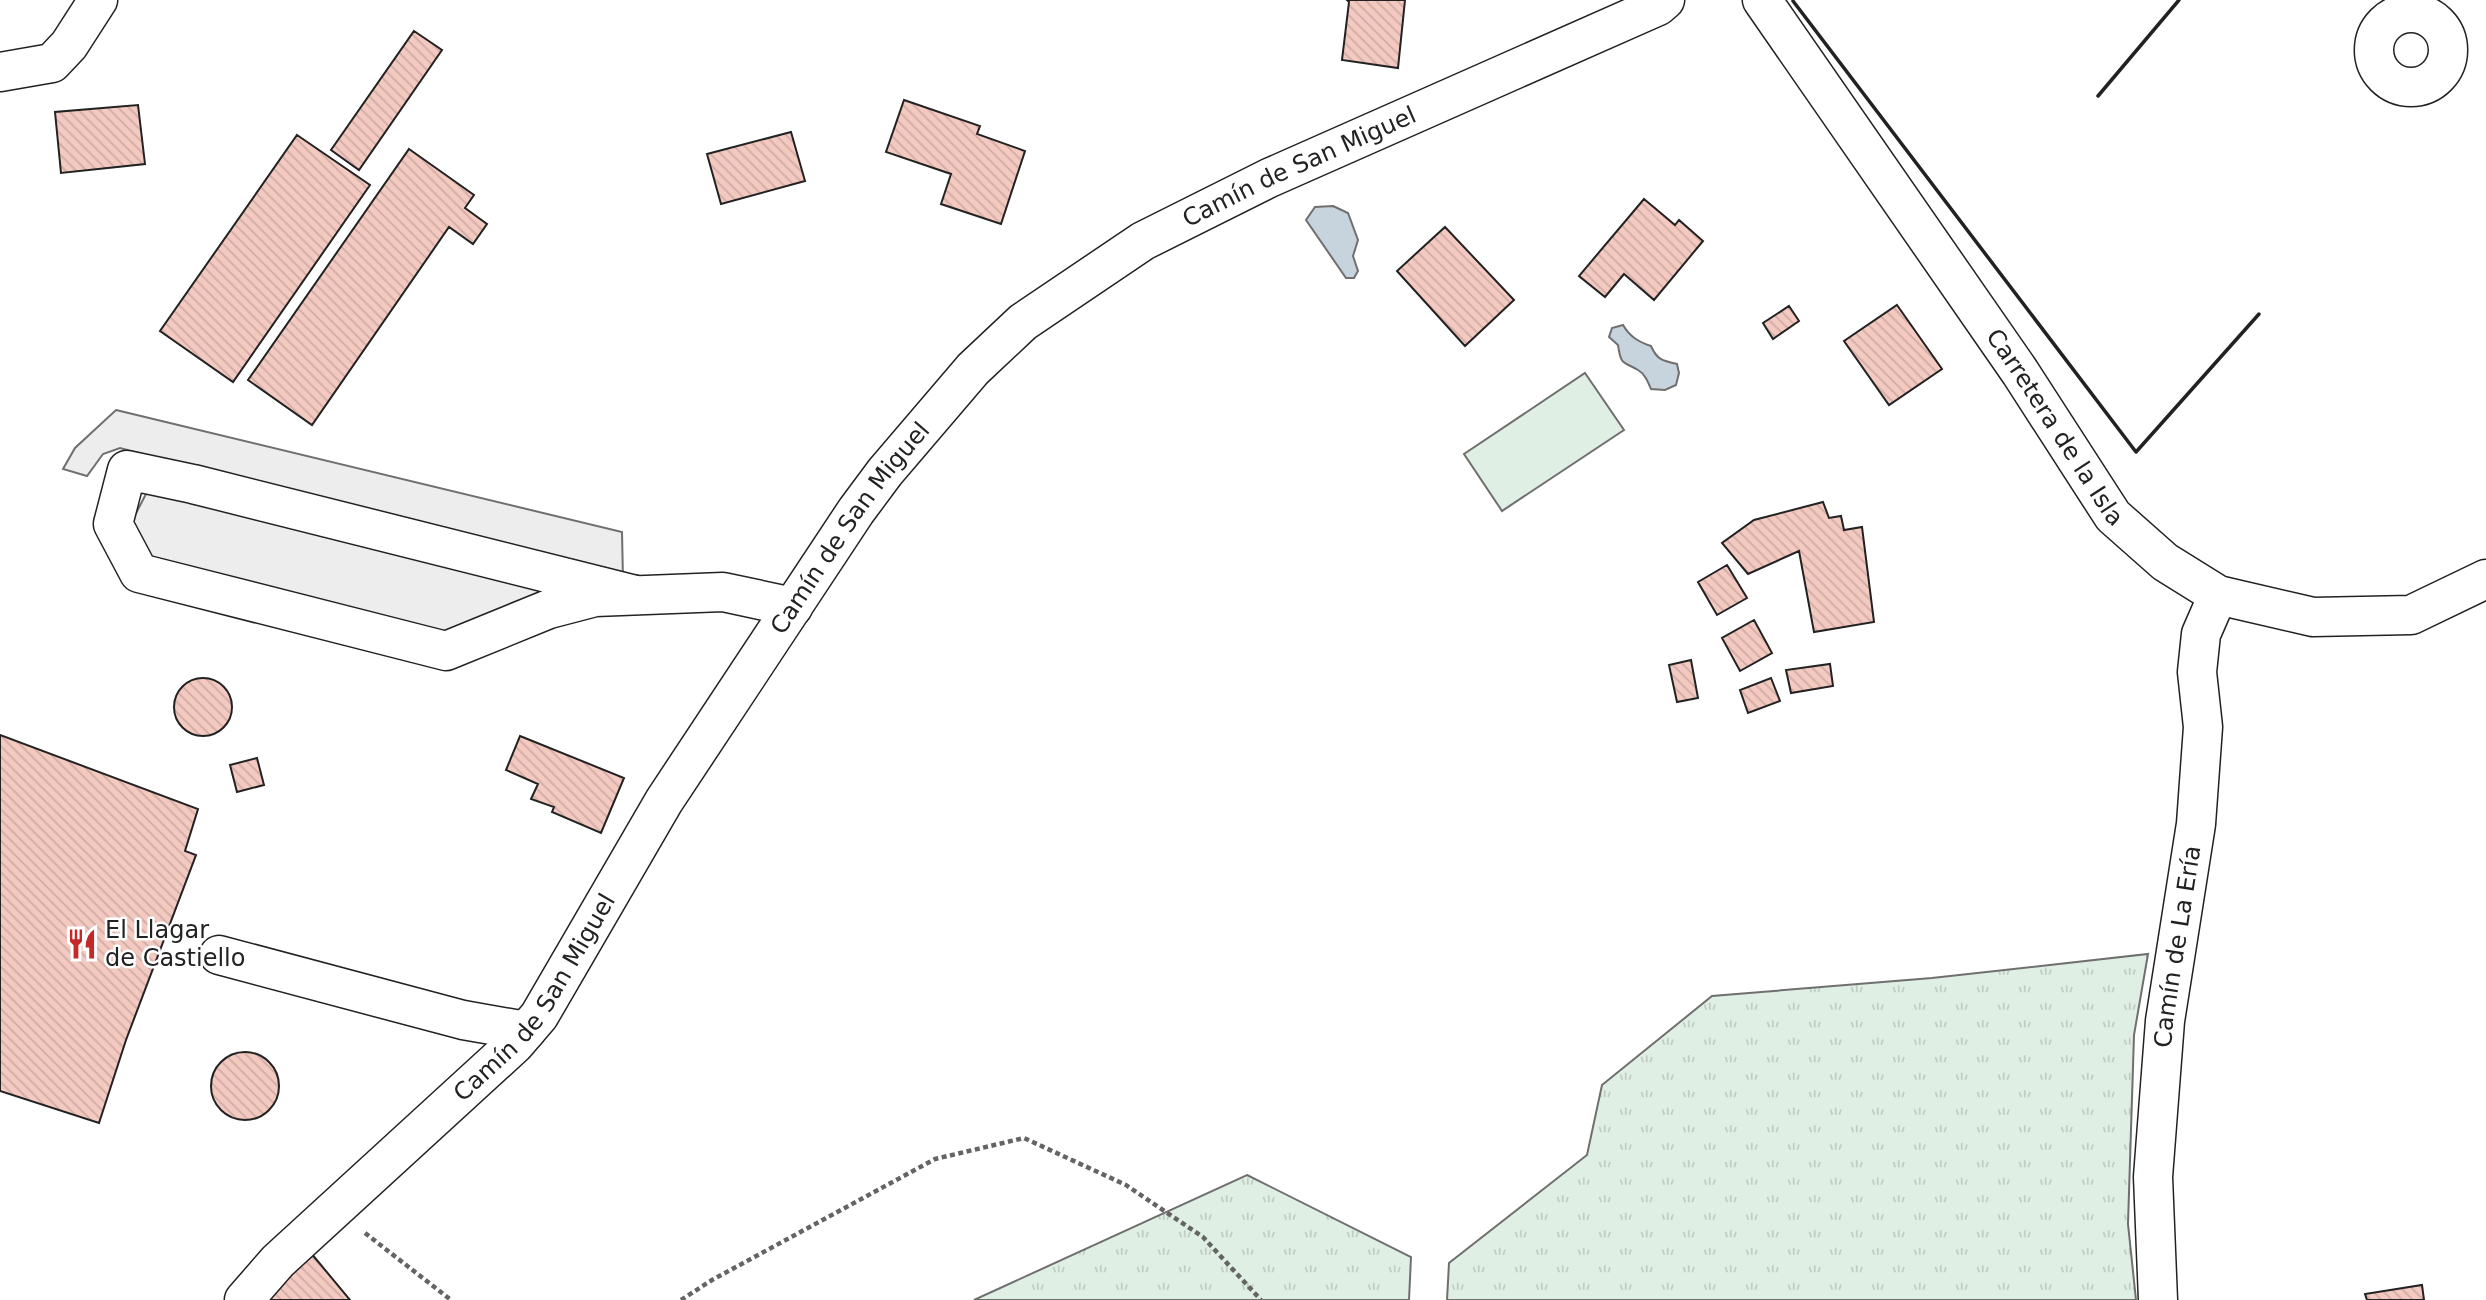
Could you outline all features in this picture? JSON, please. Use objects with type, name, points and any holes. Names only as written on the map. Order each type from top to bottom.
[{"type":"street","points":[[0,72],[52,63],[69,45],[98,0]]},
{"type":"street","name":"Camín de San Miguel","points":[[244,1300],[278,1261],[515,1044],[539,1016],[664,801],[856,511],[885,472],[973,369],[1023,322],[1154,235],[1269,178],[1523,67],[1658,6],[1665,0]]},
{"type":"street","name":"Carretera de la Isla","points":[[1762,0],[2020,372],[2113,516],[2165,562],[2218,595],[2314,617],[2411,615],[2486,579]]},
{"type":"street","points":[[635,595],[193,484],[127,470],[113,524],[139,573],[446,651],[549,609],[595,597],[723,592],[793,607]]},
{"type":"street","name":"Camín de La Ería","points":[[2158,1300],[2153,1177],[2165,1020],[2196,824],[2203,727],[2197,672],[2201,634],[2218,595]]},
{"type":"street","points":[[219,955],[463,1020],[526,1031]]},
{"type":"path","points":[[681,1300],[712,1280],[935,1159],[1024,1138],[1126,1185],[1203,1237],[1261,1300]]},
{"type":"path","points":[[334,1209],[451,1300]]},
{"type":"green space","points":[[1585,373],[1624,430],[1502,511],[1464,454]]},
{"type":"green space","points":[[2148,954],[2134,1035],[2128,1224],[2136,1300],[1447,1300],[1449,1263],[1587,1155],[1602,1085],[1712,996],[1932,978]]},
{"type":"green space","points":[[1247,1175],[1411,1257],[1409,1300],[974,1300]]},
{"type":"shaded area","points":[[1333,206],[1348,213],[1358,240],[1353,256],[1358,271],[1354,278],[1346,278],[1306,220],[1315,207]]},
{"type":"shaded area","points":[[1623,325],[1635,338],[1651,346],[1661,359],[1677,364],[1679,373],[1676,385],[1665,390],[1651,389],[1643,374],[1624,362],[1618,345],[1609,337],[1612,328]]},
{"type":"shaded area","points":[[116,410],[622,532],[623,580],[120,448],[103,454],[87,476],[63,469],[75,448]]},
{"type":"shaded area","points":[[147,492],[549,590],[452,635],[149,560],[132,521]]},
{"type":"building","points":[[1347,0],[1405,0],[1398,68],[1342,60],[1349,2]]},
{"type":"building","points":[[414,31],[442,50],[359,170],[331,150]]},
{"type":"building","points":[[904,100],[980,126],[977,134],[1025,151],[1001,224],[941,204],[951,174],[886,152]]},
{"type":"building","points":[[138,105],[145,164],[61,173],[55,112]]},
{"type":"building","points":[[791,132],[805,181],[721,204],[707,154]]},
{"type":"building","points":[[297,135],[370,185],[233,382],[160,331]]},
{"type":"building","points":[[409,149],[474,195],[465,208],[487,224],[473,244],[449,227],[312,425],[248,380]]},
{"type":"building","points":[[1644,199],[1675,225],[1679,220],[1703,241],[1654,300],[1624,274],[1605,297],[1579,276]]},
{"type":"building","points":[[1445,227],[1514,300],[1465,346],[1397,271]]},
{"type":"building","points":[[1897,305],[1942,369],[1889,405],[1844,341]]},
{"type":"building","points":[[1789,306],[1799,321],[1773,339],[1763,323]]},
{"type":"building","points":[[1823,502],[1829,518],[1841,516],[1844,530],[1862,527],[1874,622],[1814,632],[1799,551],[1748,574],[1722,543],[1754,520]]},
{"type":"building","points":[[1727,565],[1747,598],[1717,615],[1698,582]]},
{"type":"building","points":[[1754,620],[1772,653],[1740,671],[1722,638]]},
{"type":"building","points":[[1691,660],[1698,698],[1677,702],[1669,665]]},
{"type":"building","points":[[1830,664],[1833,686],[1791,693],[1786,670]]},
{"type":"building","points":[[203,678],[214,680],[227,691],[232,707],[230,718],[219,731],[203,736],[192,734],[179,723],[174,707],[176,696],[187,683]]},
{"type":"building","points":[[1771,678],[1780,701],[1748,713],[1740,690]]},
{"type":"building","name":"El Llagar de Castiello","points":[[0,735],[198,809],[185,851],[196,855],[126,1040],[99,1123],[0,1091]]},
{"type":"building","points":[[520,736],[624,778],[601,833],[552,812],[554,807],[531,799],[538,784],[506,770]]},
{"type":"building","points":[[257,758],[264,785],[237,792],[230,765]]},
{"type":"building","points":[[245,1052],[258,1055],[269,1062],[276,1073],[279,1086],[276,1099],[269,1110],[258,1117],[245,1120],[232,1117],[221,1110],[214,1099],[211,1086],[214,1073],[221,1062],[232,1055]]},
{"type":"building","points":[[311,1253],[350,1300],[257,1300]]},
{"type":"building","points":[[2422,1285],[2424,1300],[2367,1300],[2365,1294]]},
{"type":"wall","points":[[2098,96],[2179,0]]},
{"type":"wall","points":[[1793,1],[2136,452],[2259,314]]},
{"type":"place","name":"El Llagar de Castiello","points":[[82,944]]}]
